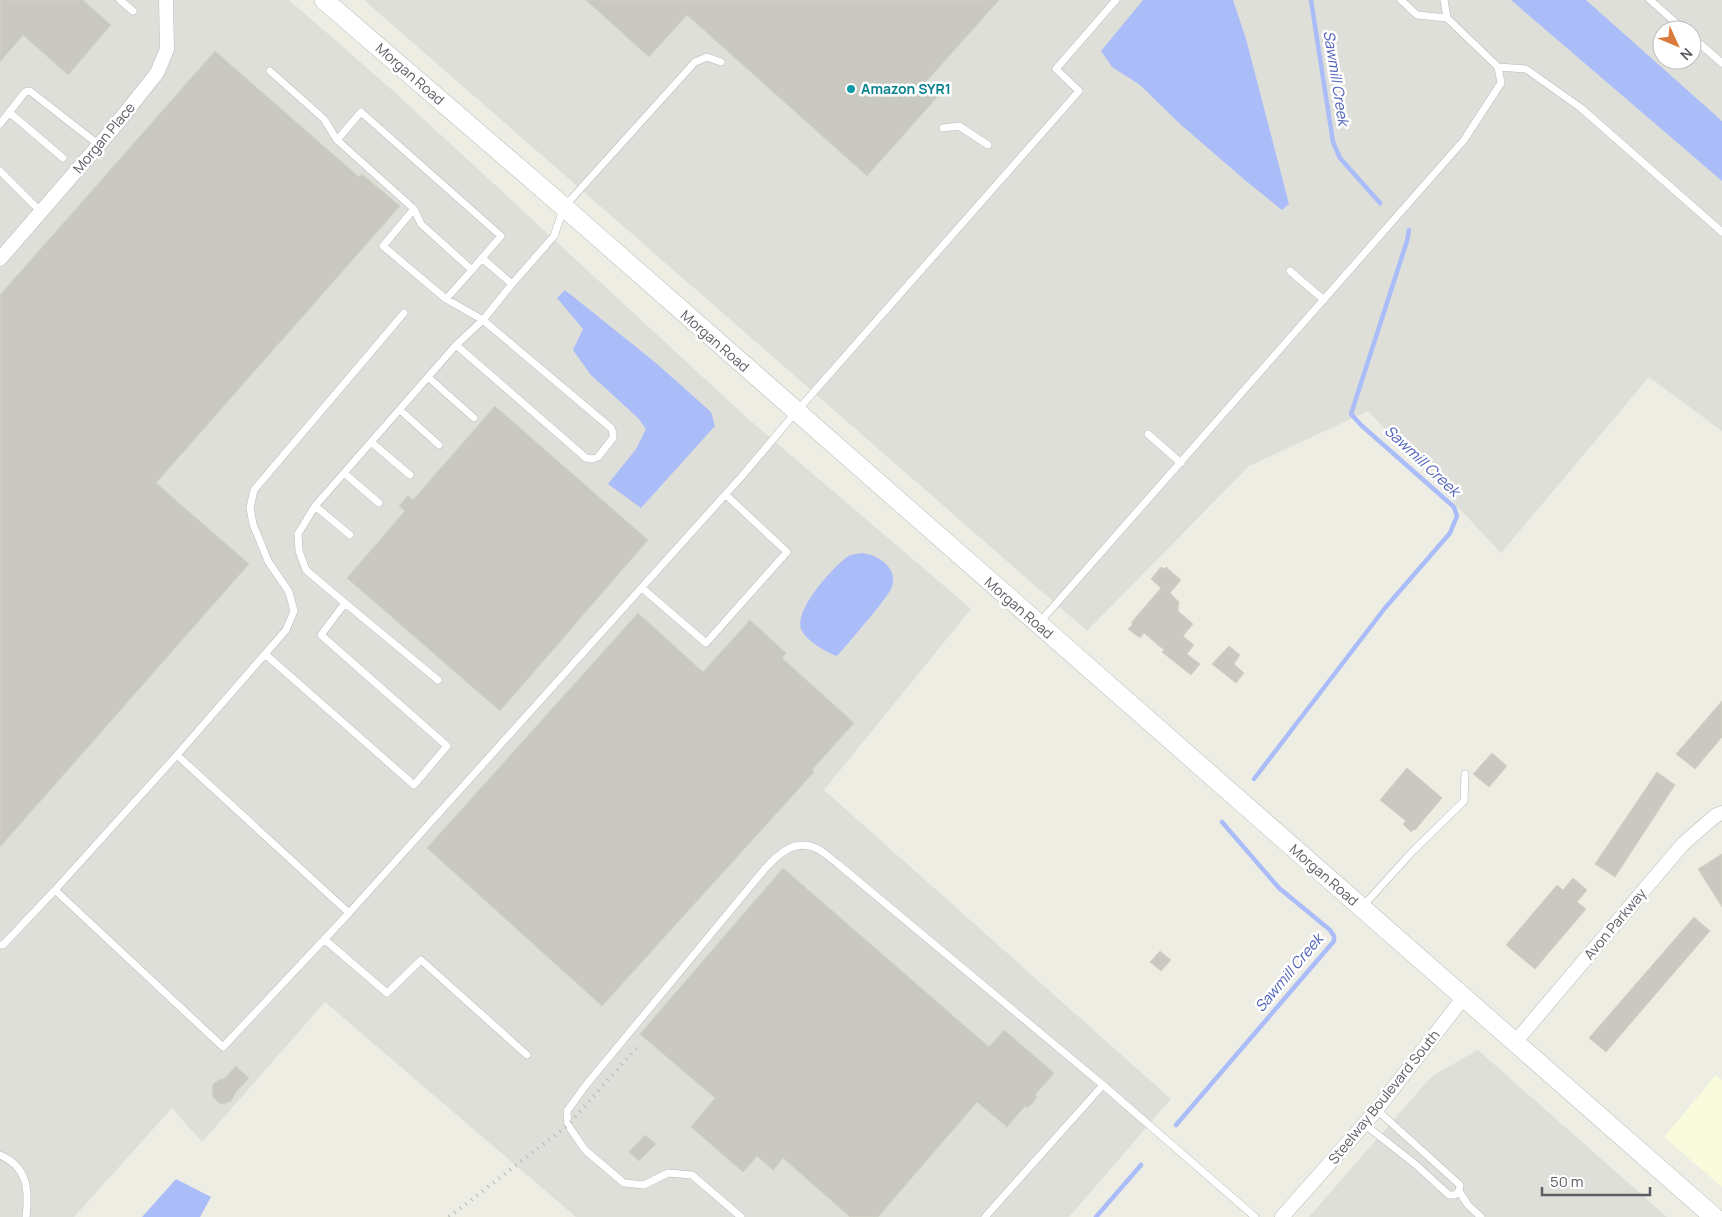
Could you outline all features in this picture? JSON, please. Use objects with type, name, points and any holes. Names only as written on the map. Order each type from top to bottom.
[{"type":"street","name":"Morgan Place","points":[[0,259],[99,145],[157,74],[167,50],[166,0]]},
{"type":"street","name":"Morgan Road","points":[[324,0],[564,207],[1038,625],[1715,1217]]},
{"type":"street","name":"Avon Parkway","points":[[1516,1042],[1683,844],[1715,816],[1722,813]]},
{"type":"street","name":"Steelway Boulevard South","points":[[1282,1217],[1377,1110],[1464,997]]},
{"type":"lane","points":[[120,0],[133,12]]},
{"type":"lane","points":[[55,890],[223,1047],[349,913],[726,495],[796,412],[1079,91],[1056,69],[1116,0]]},
{"type":"lane","points":[[1400,0],[1417,15],[1447,18]]},
{"type":"lane","points":[[1038,625],[1464,140],[1501,83],[1498,67],[1447,18],[1444,0]]},
{"type":"lane","points":[[1650,0],[1673,20]]},
{"type":"lane","points":[[1702,46],[1722,63]]},
{"type":"lane","points":[[438,680],[306,570],[299,551],[298,534],[316,506],[344,473],[456,345],[483,320],[554,236],[564,207],[695,62],[707,57],[721,62]]},
{"type":"lane","points":[[1498,67],[1526,69],[1581,108],[1722,232]]},
{"type":"lane","points":[[270,71],[324,119],[337,140],[414,209],[421,224],[472,270]]},
{"type":"lane","points":[[0,124],[25,92],[30,92],[99,145]]},
{"type":"lane","points":[[9,112],[63,158]]},
{"type":"lane","points":[[337,140],[361,112],[501,236],[446,299]]},
{"type":"lane","points":[[944,128],[959,126],[988,145]]},
{"type":"lane","points":[[0,171],[40,212]]},
{"type":"lane","points":[[414,209],[383,246],[446,299],[483,320],[610,428],[613,438],[598,458],[586,458],[456,345]]},
{"type":"lane","points":[[482,258],[512,284]]},
{"type":"lane","points":[[1290,271],[1324,300]]},
{"type":"lane","points":[[0,945],[3,945],[55,890],[177,755],[286,630],[294,611],[289,592],[268,561],[253,524],[250,508],[254,490],[404,313]]},
{"type":"lane","points":[[428,378],[474,418]]},
{"type":"lane","points":[[400,410],[439,445]]},
{"type":"lane","points":[[1148,434],[1181,462]]},
{"type":"lane","points":[[371,442],[410,475]]},
{"type":"lane","points":[[344,473],[379,503]]},
{"type":"lane","points":[[642,588],[706,643],[788,552],[726,495]]},
{"type":"lane","points":[[316,506],[350,535]]},
{"type":"lane","points":[[265,654],[414,785],[447,746],[321,635],[345,603]]},
{"type":"lane","points":[[177,755],[349,913]]},
{"type":"lane","points":[[1361,908],[1412,852],[1464,801],[1465,774]]},
{"type":"lane","points":[[741,1217],[692,1175],[668,1173],[644,1185],[624,1183],[585,1150],[568,1125],[567,1111],[586,1085],[763,871],[780,853],[799,844],[815,847],[838,864],[1103,1085],[1255,1217]]},
{"type":"lane","points":[[324,939],[387,994],[421,960],[527,1055]]},
{"type":"lane","points":[[985,1217],[1103,1085]]},
{"type":"lane","points":[[1364,1124],[1415,1164],[1449,1195],[1455,1195],[1459,1191],[1460,1184],[1377,1110]]},
{"type":"lane","points":[[0,1155],[10,1159],[24,1176],[28,1196],[26,1217]]},
{"type":"lane","points":[[1459,1191],[1468,1205],[1481,1217]]},
{"type":"lane","points":[[1715,1217],[1722,1211]]},
{"type":"shaded area","points":[[0,0],[289,0],[390,88],[745,416],[971,609],[824,790],[1171,1099],[1069,1217],[576,1217],[325,1002],[202,1142],[172,1108],[74,1217],[0,1217]]},
{"type":"shaded area","points":[[364,0],[1722,0],[1722,431],[1649,377],[1501,553],[1368,411],[1249,466],[1087,631]]},
{"type":"shaded area","points":[[1478,1050],[1667,1217],[1309,1217],[1432,1076]]},
{"type":"shaded area","points":[[1716,1075],[1722,1080],[1722,1187],[1664,1137]]},
{"type":"water","points":[[1143,0],[1233,0],[1246,39],[1289,204],[1282,210],[1180,124],[1140,85],[1112,67],[1101,51]]},
{"type":"water","points":[[1511,0],[1586,0],[1652,59],[1652,70],[1665,70],[1722,121],[1722,181]]},
{"type":"water","points":[[565,290],[656,363],[711,412],[715,426],[641,508],[608,484],[636,449],[646,429],[638,418],[591,375],[573,350],[583,329],[557,298]]},
{"type":"water","points":[[862,553],[875,557],[886,564],[893,575],[893,582],[890,591],[880,605],[837,656],[822,649],[807,638],[801,629],[800,621],[803,611],[824,579],[847,557]]},
{"type":"water","points":[[176,1179],[211,1197],[200,1217],[142,1217]]},
{"type":"building","points":[[0,0],[83,0],[111,25],[68,75],[23,35],[0,62]]},
{"type":"building","name":"Amazon SYR1","points":[[586,0],[999,0],[925,83],[939,95],[867,176],[687,15],[649,57]]},
{"type":"building","points":[[215,51],[359,177],[362,174],[400,206],[156,483],[249,564],[0,847],[0,295]]},
{"type":"building","points":[[495,406],[648,540],[500,711],[347,578],[405,511],[399,506],[408,495],[413,500]]},
{"type":"building","points":[[1161,567],[1164,569],[1166,567],[1181,580],[1170,593],[1179,602],[1178,611],[1193,624],[1183,636],[1194,645],[1187,654],[1200,664],[1191,675],[1162,652],[1164,650],[1144,633],[1140,638],[1128,629],[1161,588],[1151,579]]},
{"type":"building","points":[[638,613],[703,672],[750,620],[786,653],[782,658],[854,723],[812,770],[814,772],[602,1006],[427,848]]},
{"type":"building","points":[[1229,646],[1240,655],[1234,664],[1244,673],[1236,683],[1212,664]]},
{"type":"building","points":[[1722,701],[1722,737],[1695,769],[1676,754]]},
{"type":"building","points":[[1492,753],[1507,766],[1489,787],[1473,774]]},
{"type":"building","points":[[1407,768],[1442,798],[1415,830],[1411,832],[1403,824],[1406,821],[1380,800]]},
{"type":"building","points":[[1657,772],[1675,785],[1615,877],[1595,864]]},
{"type":"building","points":[[1722,854],[1722,907],[1698,869]]},
{"type":"building","points":[[783,868],[989,1047],[1004,1030],[1054,1073],[1035,1095],[1037,1097],[1033,1103],[1027,1108],[1025,1106],[1007,1127],[977,1102],[878,1217],[850,1217],[783,1158],[773,1170],[757,1156],[743,1172],[691,1127],[715,1098],[640,1034]]},
{"type":"building","points":[[1573,878],[1587,890],[1577,902],[1586,909],[1535,969],[1506,945],[1557,885],[1563,890]]},
{"type":"building","points":[[1694,917],[1710,931],[1606,1052],[1589,1038]]},
{"type":"building","points":[[1160,951],[1171,960],[1161,971],[1150,962]]},
{"type":"building","points":[[236,1066],[249,1078],[236,1092],[231,1101],[224,1104],[219,1103],[212,1096],[213,1084],[225,1078]]},
{"type":"building","points":[[645,1135],[656,1144],[639,1161],[629,1152]]},
{"type":"waterway","name":"Sawmill Creek","points":[[1311,0],[1333,142],[1340,158],[1380,203]]},
{"type":"waterway","name":"Sawmill Creek","points":[[1254,779],[1385,608],[1450,533],[1457,516],[1454,507],[1351,414],[1409,230]]},
{"type":"waterway","name":"Sawmill Creek","points":[[1176,1125],[1334,941],[1334,936],[1330,930],[1279,888],[1222,822]]},
{"type":"waterway","name":"Sawmill Creek","points":[[1096,1217],[1141,1165]]},
{"type":"railway","points":[[449,1217],[568,1125],[639,1045]]},
{"type":"place","name":"Amazon SYR1","points":[[851,89]]}]
